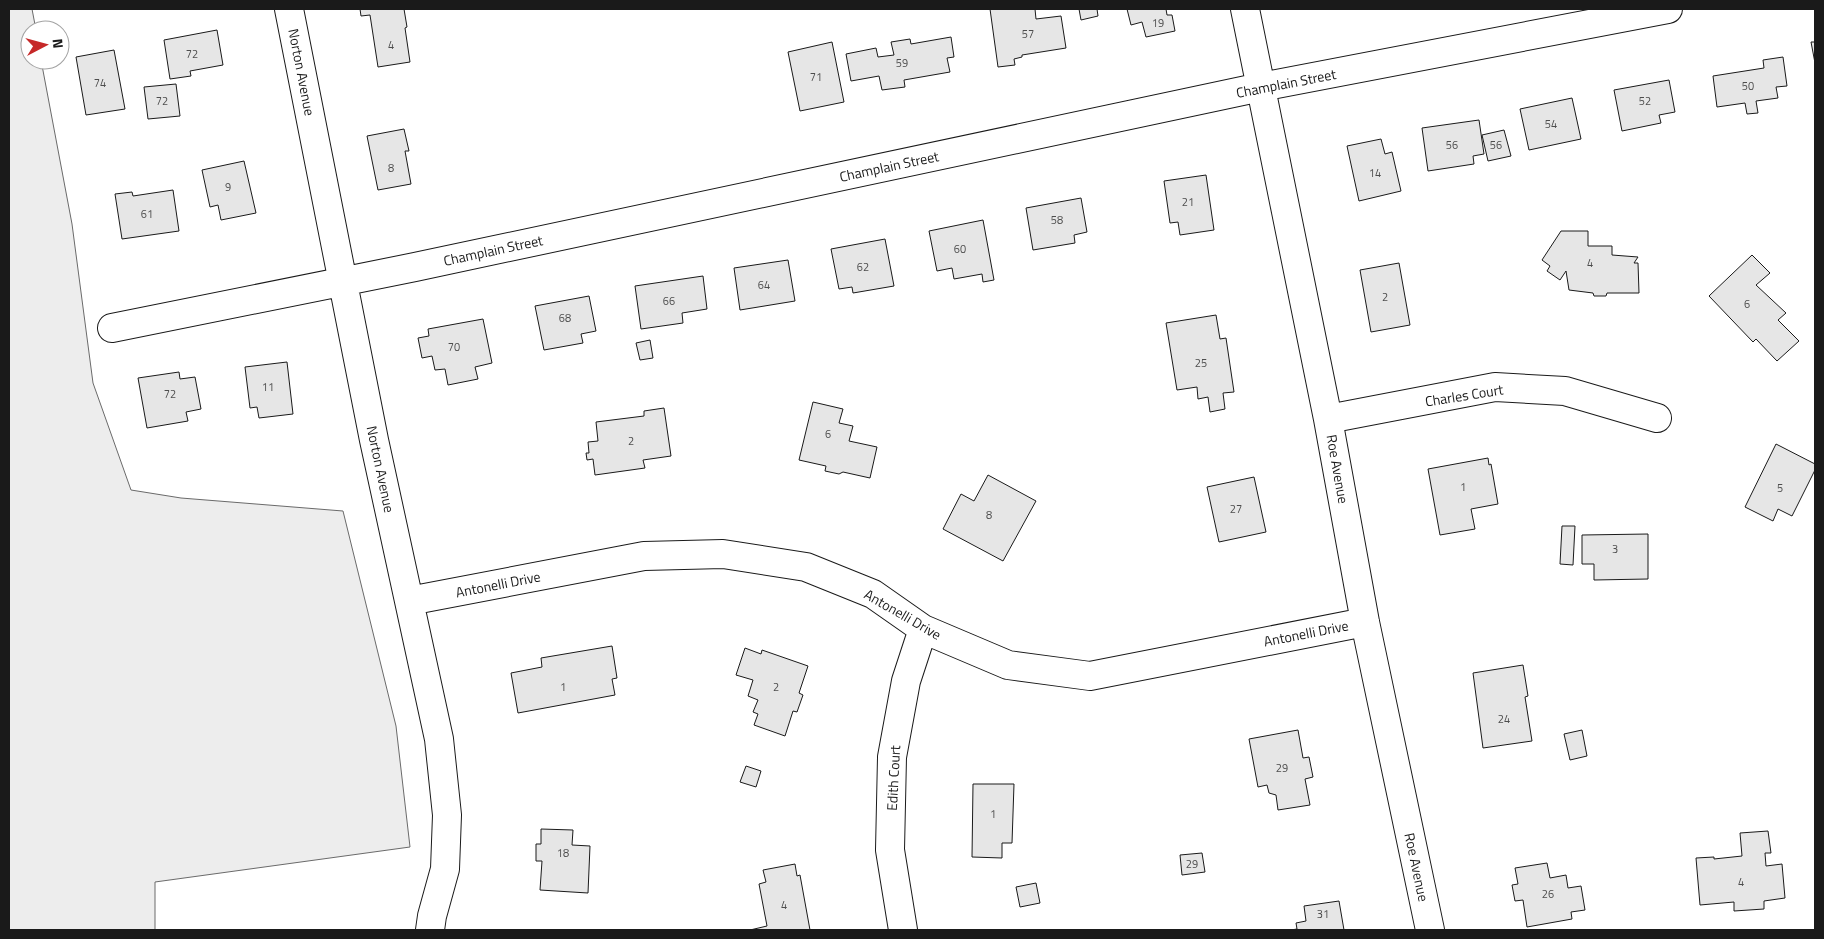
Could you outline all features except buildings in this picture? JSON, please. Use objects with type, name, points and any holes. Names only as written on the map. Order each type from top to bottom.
[{"type":"street","name":"Norton Avenue","points":[[290,9],[342,281],[439,739],[447,815],[445,869],[430,930]]},
{"type":"street","name":"Roe Avenue","points":[[1245,9],[1328,419],[1365,622],[1430,930]]},
{"type":"street","name":"Champlain Street","points":[[112,328],[1261,87],[1668,9]]},
{"type":"street","name":"Charles Court","points":[[1328,419],[1496,387],[1565,391],[1658,418]]},
{"type":"street","name":"Antonelli Drive","points":[[409,601],[644,556],[723,554],[806,567],[873,594],[923,629],[1008,665],[1090,676],[1365,622]]},
{"type":"street","name":"Edith Court","points":[[903,930],[890,850],[892,757],[906,682],[923,629]]},
{"type":"shaded area","points":[[9,9],[32,9],[34,20],[20,20],[20,70],[43,70],[72,224],[93,383],[131,490],[181,498],[343,511],[396,726],[410,847],[155,882],[155,930],[9,930]]}]
